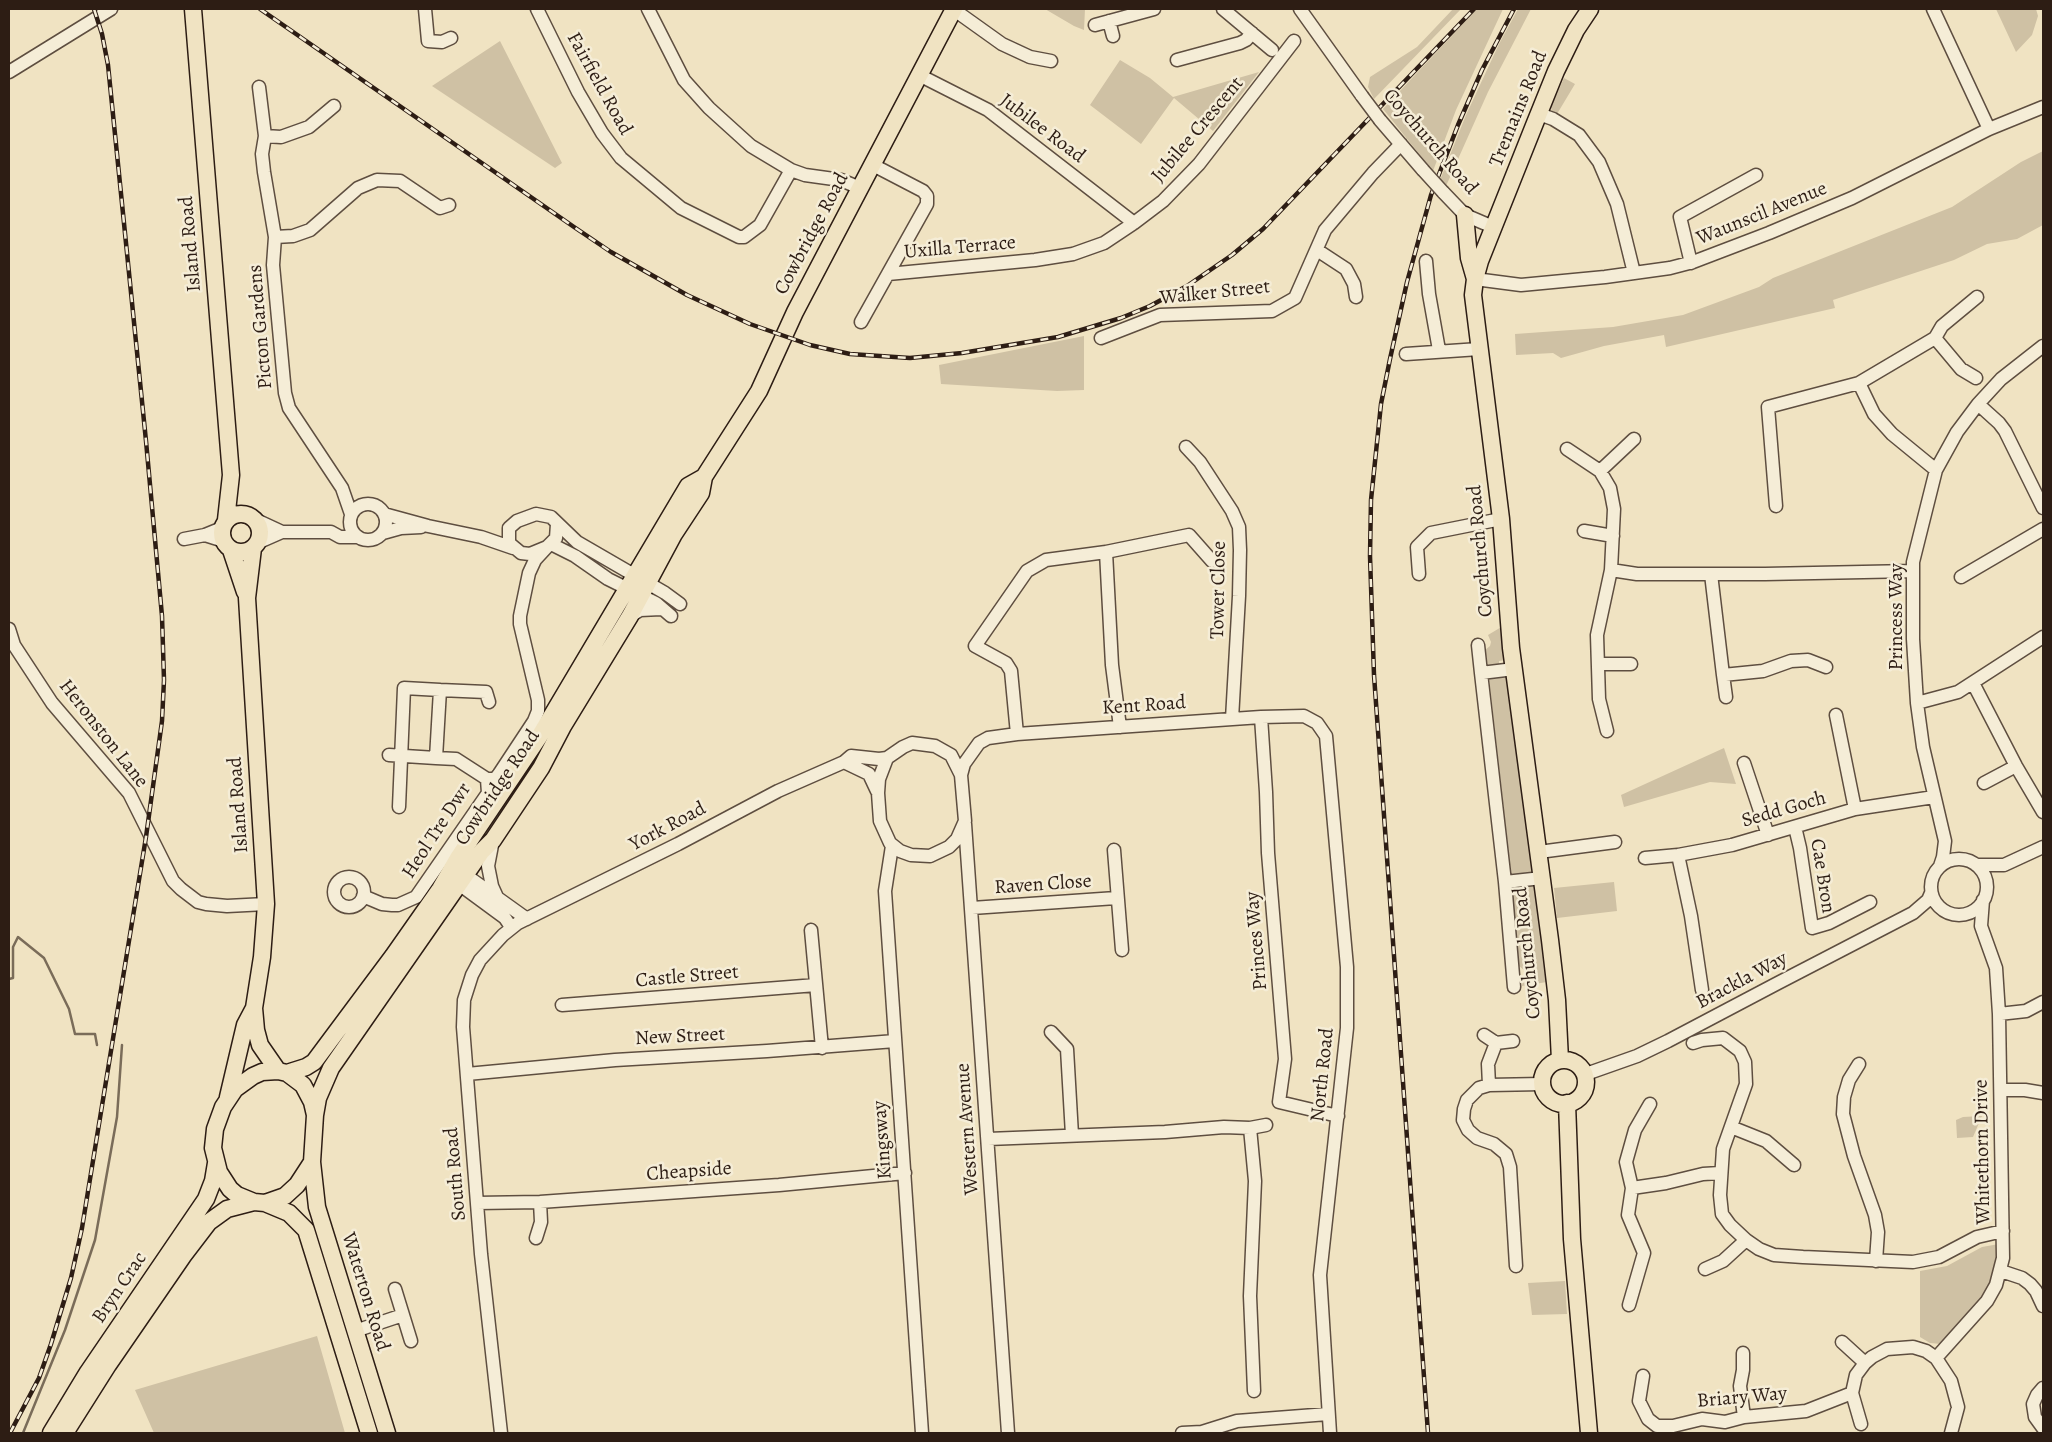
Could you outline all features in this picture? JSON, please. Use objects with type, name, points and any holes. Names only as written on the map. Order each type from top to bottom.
[{"type":"main road","name":"Island Road","points":[[193,9],[231,475]]},
{"type":"main road","name":"Cowbridge Road","points":[[315,1115],[318,1098],[331,1068],[456,875],[539,737],[637,586],[688,485],[704,476],[759,391],[796,312],[954,9]]},
{"type":"main road","name":"Tremains Road","points":[[1493,227],[1556,71],[1576,30],[1590,9]]},
{"type":"main road","points":[[1465,215],[1469,258],[1475,279]]},
{"type":"main road","name":"Coychurch Road","points":[[1493,227],[1475,279],[1474,296],[1500,519],[1514,669],[1557,1000],[1560,1060]]},
{"type":"main road","points":[[231,475],[249,516],[260,529],[255,545],[247,598]]},
{"type":"main road","points":[[231,475],[226,535],[247,598]]},
{"type":"main road","points":[[226,535],[236,514],[249,516]]},
{"type":"main road","points":[[226,535],[244,552],[255,545]]},
{"type":"main road","name":"Cowbridge Road","points":[[282,1072],[306,1067],[322,1052],[456,875],[493,840],[540,768],[630,616],[637,586]]},
{"type":"main road","name":"Island Road","points":[[247,598],[266,904],[262,957],[254,1008]]},
{"type":"main road","points":[[254,1008],[256,1030],[260,1045],[282,1072],[302,1085],[307,1091],[315,1115],[312,1162],[297,1185],[290,1191],[275,1200],[260,1202],[237,1195],[230,1189],[216,1163],[213,1148],[218,1117],[228,1097],[245,1025],[254,1008]]},
{"type":"main road","points":[[1560,1060],[1574,1062],[1586,1074],[1587,1084],[1583,1093],[1567,1103],[1550,1099],[1542,1084],[1543,1075],[1547,1068],[1552,1063],[1560,1060]]},
{"type":"main road","points":[[228,1097],[242,1083],[253,1076],[262,1072],[282,1072]]},
{"type":"main road","points":[[1567,1103],[1572,1239],[1589,1433]]},
{"type":"main road","name":"Waterton Road","points":[[312,1162],[317,1207],[387,1433]]},
{"type":"main road","name":"Bryn Crac","points":[[51,1433],[88,1372],[206,1199],[213,1181],[216,1163]]},
{"type":"main road","name":"Bryn Crac","points":[[65,1433],[108,1365],[183,1256],[209,1222],[227,1209],[260,1202]]},
{"type":"main road","name":"Waterton Road","points":[[260,1202],[289,1213],[306,1230],[368,1433]]},
{"type":"street","points":[[9,72],[111,9]]},
{"type":"street","points":[[425,9],[428,41],[442,42],[451,38]]},
{"type":"street","name":"Fairfield Road","points":[[537,9],[578,92],[602,133],[621,158],[681,208],[739,238],[744,237],[760,225],[791,170]]},
{"type":"street","points":[[648,9],[684,80],[709,108],[751,146],[791,170],[804,175],[841,180],[860,188]]},
{"type":"street","points":[[954,9],[1002,44],[1030,57],[1051,62]]},
{"type":"street","points":[[1095,25],[1154,9]]},
{"type":"street","points":[[1223,9],[1272,50]]},
{"type":"street","name":"Coychurch Road","points":[[1300,9],[1380,120],[1423,170],[1465,215],[1493,227]]},
{"type":"street","points":[[1933,9],[1989,129]]},
{"type":"street","points":[[1109,21],[1113,36]]},
{"type":"street","points":[[1177,60],[1240,43],[1246,40],[1252,33]]},
{"type":"street","points":[[1192,42],[1196,55]]},
{"type":"street","name":"Jubilee Crescent","points":[[1035,260],[1073,254],[1104,243],[1134,224],[1163,200],[1199,164],[1294,42]]},
{"type":"street","name":"Jubilee Road","points":[[919,75],[988,110],[1134,224]]},
{"type":"street","name":"Picton Gardens","points":[[246,90],[262,86],[265,136],[262,154],[275,237],[274,265],[285,393],[289,408],[342,488],[350,516]]},
{"type":"street","points":[[265,136],[280,137],[310,127],[326,107]]},
{"type":"street","name":"Waunscil Avenue","points":[[1475,279],[1522,285],[1634,273],[1670,268],[1691,262],[1769,234],[1852,198],[1989,129],[2043,107]]},
{"type":"street","points":[[1539,114],[1553,118],[1579,135],[1599,162],[1612,188],[1634,273]]},
{"type":"street","name":"Walker Street","points":[[1101,338],[1160,315],[1272,311],[1296,298],[1326,230],[1373,173],[1400,144]]},
{"type":"street","name":"Uxilla Terrace","points":[[861,322],[927,204],[927,196],[923,191],[873,165]]},
{"type":"street","points":[[1691,262],[1680,217],[1756,175]]},
{"type":"street","name":"Picton Gardens","points":[[275,237],[293,236],[310,230],[358,188],[378,180],[400,181],[444,210]]},
{"type":"street","points":[[1317,250],[1346,269],[1354,284],[1356,297]]},
{"type":"street","name":"Uxilla Terrace","points":[[888,274],[1035,260]]},
{"type":"street","points":[[1426,261],[1429,294],[1439,350]]},
{"type":"street","points":[[1776,506],[1768,407],[1859,383],[1935,338],[1942,326],[1977,297]]},
{"type":"street","points":[[1935,338],[1961,369],[1976,378]]},
{"type":"street","name":"Princess Way","points":[[1940,866],[1944,857],[1945,841],[1923,746],[1917,703],[1913,639],[1912,570],[1936,470],[1956,432],[1978,404],[2002,379],[2043,346]]},
{"type":"street","points":[[1406,354],[1439,350],[1480,349]]},
{"type":"street","points":[[1859,383],[1874,414],[1892,434],[1936,470]]},
{"type":"street","points":[[1978,404],[2005,431],[2043,508]]},
{"type":"street","points":[[1600,471],[1634,439]]},
{"type":"street","name":"Tower Close","points":[[1186,447],[1200,462],[1239,527],[1239,596],[1232,719]]},
{"type":"street","points":[[1567,449],[1600,471],[1610,488],[1613,502],[1611,570],[1597,634],[1600,699],[1607,731]]},
{"type":"street","name":"Picton Gardens","points":[[342,488],[362,504]]},
{"type":"street","points":[[249,516],[282,532],[331,532],[339,528],[357,506],[372,504],[377,506],[384,514],[428,526],[482,537],[517,551],[530,554],[549,546],[556,538],[557,524]]},
{"type":"street","points":[[383,533],[385,526],[384,514]]},
{"type":"street","points":[[482,537],[498,534],[509,528],[516,521],[536,514],[551,517],[577,542],[637,586],[666,612],[640,610],[630,616]]},
{"type":"street","points":[[350,516],[352,532],[357,537]]},
{"type":"street","points":[[1419,574],[1417,546],[1431,533],[1500,519]]},
{"type":"street","points":[[331,532],[340,537],[357,537],[368,540],[383,533],[402,528],[428,526]]},
{"type":"street","points":[[509,528],[509,543],[517,551],[530,573]]},
{"type":"street","points":[[1961,577],[2043,529]]},
{"type":"street","points":[[1584,531],[1613,536]]},
{"type":"street","points":[[255,545],[282,532]]},
{"type":"street","points":[[184,539],[205,535],[226,535]]},
{"type":"street","points":[[1017,734],[1011,671],[1006,663],[975,646],[1027,571],[1046,560],[1106,552],[1189,535],[1212,561]]},
{"type":"street","points":[[549,546],[575,556],[608,579],[637,586],[680,604]]},
{"type":"street","name":"Heol Tre Dwr","points":[[363,896],[382,904],[392,905],[398,905],[416,897],[488,793],[487,779],[495,779],[499,774],[534,720],[538,711],[538,700],[520,624],[522,606],[530,573],[535,560],[549,546]]},
{"type":"street","points":[[1106,552],[1112,665],[1120,727]]},
{"type":"street","points":[[1611,570],[1636,574],[1765,574],[1912,570]]},
{"type":"street","points":[[1711,574],[1726,697]]},
{"type":"street","name":"Heronston Lane","points":[[9,629],[14,645],[52,703],[129,793],[173,881],[198,902],[206,904],[227,906],[266,904]]},
{"type":"street","points":[[1917,703],[1951,695],[1973,683],[2043,637]]},
{"type":"street","points":[[1478,645],[1517,980]]},
{"type":"street","points":[[1723,675],[1763,671],[1791,661],[1808,660],[1826,667]]},
{"type":"street","points":[[1599,664],[1631,664]]},
{"type":"street","points":[[1481,673],[1514,669]]},
{"type":"street","points":[[1973,683],[2016,766],[2043,810]]},
{"type":"street","points":[[399,807],[395,756],[404,688],[486,692],[489,702]]},
{"type":"street","points":[[436,758],[440,690]]},
{"type":"street","points":[[1836,715],[1855,809]]},
{"type":"street","name":"Kent Road","points":[[943,750],[965,749],[975,746],[988,738],[1017,734],[1261,717],[1304,716],[1317,723]]},
{"type":"street","name":"Princes Way","points":[[1261,717],[1268,853],[1285,1059],[1280,1102],[1338,1116]]},
{"type":"street","name":"North Road","points":[[1317,723],[1326,736],[1347,967],[1347,1028],[1320,1275],[1330,1433]]},
{"type":"street","points":[[912,743],[922,743],[943,750],[956,762],[961,776],[965,821],[962,831],[949,847],[930,856],[911,855],[892,846],[882,829],[878,793],[879,779],[887,758],[912,743]]},
{"type":"street","points":[[961,776],[964,764],[975,746]]},
{"type":"street","points":[[395,756],[456,759],[487,779]]},
{"type":"street","name":"York Road","points":[[511,928],[678,844],[778,790],[844,762],[851,756],[887,758]]},
{"type":"street","points":[[844,762],[869,774],[878,793]]},
{"type":"street","points":[[1744,762],[1768,835]]},
{"type":"street","points":[[1984,783],[2016,766]]},
{"type":"street","name":"Sedd Goch","points":[[1645,858],[1678,855],[1732,845],[1855,809],[1934,797]]},
{"type":"street","name":"Western Avenue","points":[[965,821],[1008,1433]]},
{"type":"street","name":"Cae Bron","points":[[1794,827],[1800,848],[1812,928],[1829,924],[1870,902]]},
{"type":"street","points":[[493,840],[488,866],[492,886],[497,897]]},
{"type":"street","name":"Princess Way","points":[[1945,841],[1956,856],[1962,860]]},
{"type":"street","points":[[1539,852],[1615,842]]},
{"type":"street","name":"Kingsway","points":[[892,846],[885,891],[922,1433]]},
{"type":"street","points":[[1953,914],[1971,913],[1981,905],[1987,885],[2004,865],[2043,846]]},
{"type":"street","name":"Raven Close","points":[[1114,850],[1116,898],[1122,950]]},
{"type":"street","points":[[1678,855],[1691,916],[1702,990]]},
{"type":"street","points":[[1980,926],[1953,914],[1935,902],[1931,893],[1931,883],[1934,874],[1940,866],[1949,861],[1962,860],[1976,865],[2004,865]]},
{"type":"street","points":[[1976,865],[1984,874],[1987,885]]},
{"type":"street","points":[[456,875],[497,897],[526,919]]},
{"type":"street","points":[[456,875],[505,918],[511,928]]},
{"type":"street","points":[[1505,882],[1542,878]]},
{"type":"street","name":"Brackla Way","points":[[1586,1074],[1637,1056],[1668,1041],[1913,913],[1928,900],[1931,893]]},
{"type":"street","name":"Raven Close","points":[[972,908],[1116,898]]},
{"type":"street","name":"Whitethorn Drive","points":[[1936,1358],[1987,1301],[2001,1271],[2003,1231],[1999,1014],[1996,968],[1980,926],[1983,900]]},
{"type":"street","name":"Brackla Way","points":[[1913,913],[1953,914]]},
{"type":"street","name":"South Road","points":[[501,1433],[477,1203],[463,1018],[464,1000],[472,975],[480,960],[511,928]]},
{"type":"street","points":[[811,930],[822,1048]]},
{"type":"street","name":"Castle Street","points":[[562,1005],[816,984]]},
{"type":"street","points":[[1999,1014],[2026,1010],[2043,1002]]},
{"type":"street","points":[[1051,1032],[1067,1049],[1072,1135]]},
{"type":"street","points":[[1484,1035],[1496,1043],[1512,1041]]},
{"type":"street","points":[[1693,1043],[1723,1038],[1740,1051],[1745,1062],[1746,1084],[1723,1150],[1720,1195],[1722,1214],[1730,1225],[1759,1249],[1774,1255],[1913,1262],[1939,1257],[1977,1237],[2003,1231]]},
{"type":"street","name":"New Street","points":[[467,1074],[616,1060],[822,1048],[895,1041]]},
{"type":"street","points":[[1490,1085],[1488,1064],[1496,1043]]},
{"type":"street","points":[[1859,1064],[1850,1080],[1844,1097],[1843,1114],[1854,1156],[1875,1214],[1878,1232],[1876,1261]]},
{"type":"street","points":[[1516,1266],[1510,1167],[1506,1154],[1494,1144],[1472,1135],[1463,1120],[1467,1100],[1479,1088],[1490,1085],[1542,1084]]},
{"type":"street","points":[[2001,1090],[2025,1090],[2043,1093]]},
{"type":"street","points":[[1629,1305],[1644,1253],[1628,1215],[1632,1188],[1626,1162],[1635,1130],[1650,1104]]},
{"type":"street","points":[[988,1139],[1165,1132],[1224,1127],[1250,1128],[1266,1125]]},
{"type":"street","points":[[1731,1127],[1766,1141],[1794,1165]]},
{"type":"street","points":[[1250,1128],[1255,1181],[1250,1296],[1254,1391]]},
{"type":"street","name":"Cheapside","points":[[477,1203],[540,1202],[779,1185],[905,1173]]},
{"type":"street","points":[[1632,1188],[1666,1184],[1704,1174],[1720,1173]]},
{"type":"street","points":[[536,1238],[541,1222],[540,1202]]},
{"type":"street","points":[[1705,1269],[1723,1261],[1746,1240]]},
{"type":"street","points":[[2001,1271],[2022,1278],[2030,1284],[2036,1290],[2043,1306]]},
{"type":"street","points":[[395,1289],[411,1341]]},
{"type":"street","points":[[355,1331],[403,1315]]},
{"type":"street","points":[[1842,1342],[1865,1363]]},
{"type":"street","points":[[1861,1424],[1852,1393],[1856,1375],[1865,1363],[1887,1349],[1902,1347],[1919,1349],[1936,1358],[1951,1381],[1956,1395],[1958,1410],[1951,1433]]},
{"type":"street","points":[[1743,1354],[1740,1386],[1744,1417]]},
{"type":"street","name":"Briary Way","points":[[1643,1376],[1639,1401],[1648,1419],[1657,1426],[1673,1426],[1702,1419],[1724,1422],[1744,1417],[1806,1412],[1852,1393]]},
{"type":"street","points":[[2043,1388],[2033,1404],[2035,1416],[2043,1428]]},
{"type":"street","points":[[1182,1433],[1202,1432],[1237,1421],[1328,1414]]},
{"type":"shaded area","points":[[1045,9],[1085,9],[1084,30],[1074,26]]},
{"type":"shaded area","points":[[1453,9],[1461,9],[1374,99],[1368,87],[1370,77],[1417,47]]},
{"type":"shaded area","points":[[1477,9],[1503,9],[1456,110],[1433,171],[1383,109]]},
{"type":"shaded area","points":[[1518,9],[1531,9],[1488,92],[1446,186],[1440,180],[1466,115],[1499,44]]},
{"type":"shaded area","points":[[1996,9],[2036,9],[2038,16],[2032,35],[2016,52]]},
{"type":"shaded area","points":[[500,41],[562,163],[555,168],[432,86]]},
{"type":"shaded area","points":[[1120,60],[1150,78],[1173,97],[1259,72],[1213,131],[1174,98],[1141,144],[1090,105]]},
{"type":"shaded area","points":[[1564,78],[1575,84],[1557,114],[1552,112],[1551,107]]},
{"type":"shaded area","points":[[2043,151],[2043,225],[2017,239],[1987,244],[1954,260],[1833,300],[1835,308],[1666,347],[1664,335],[1604,346],[1561,358],[1553,353],[1516,355],[1515,334],[1613,327],[1683,315],[1759,287],[1773,278],[1952,207],[2021,162]]},
{"type":"shaded area","points":[[1084,336],[1084,390],[1057,391],[941,384],[939,365]]},
{"type":"shaded area","points":[[1503,626],[1506,660],[1499,661],[1499,666],[1488,667],[1485,650],[1490,646],[1491,642],[1488,635]]},
{"type":"shaded area","points":[[1510,674],[1537,872],[1511,874],[1489,677]]},
{"type":"shaded area","points":[[1724,748],[1736,784],[1710,782],[1624,807],[1621,795]]},
{"type":"shaded area","points":[[1540,881],[1553,981],[1522,986],[1523,978],[1529,975],[1528,970],[1524,970],[1518,965],[1510,885]]},
{"type":"shaded area","points":[[1614,882],[1617,911],[1557,918],[1554,888]]},
{"type":"shaded area","points":[[1982,1116],[1973,1137],[1957,1138],[1956,1120],[1963,1117]]},
{"type":"shaded area","points":[[1999,1244],[1999,1260],[1990,1285],[1981,1299],[1941,1344],[1930,1343],[1920,1337],[1920,1271],[1947,1266],[1982,1247]]},
{"type":"shaded area","points":[[1565,1281],[1567,1314],[1532,1315],[1528,1283]]},
{"type":"shaded area","points":[[317,1336],[345,1433],[154,1433],[135,1390]]},
{"type":"waterway","points":[[9,979],[13,978],[13,947],[18,937],[44,958],[69,1009],[75,1034],[95,1034],[97,1045]]},
{"type":"waterway","points":[[23,1433],[65,1330],[95,1240],[117,1117],[122,1045]]},
{"type":"railway","points":[[10,1433],[39,1378],[51,1344],[71,1278],[82,1228],[146,837],[162,721],[164,680],[162,616],[146,441],[108,65],[102,34],[94,9]]},
{"type":"railway","points":[[260,9],[611,252],[687,295],[750,324],[810,345],[850,354],[910,358],[962,353],[1058,337],[1121,318],[1150,306],[1187,286],[1232,255],[1263,229],[1474,9]]},
{"type":"railway","points":[[1428,1433],[1374,675],[1370,556],[1371,500],[1381,404],[1407,282],[1431,195],[1482,70],[1514,9]]}]
